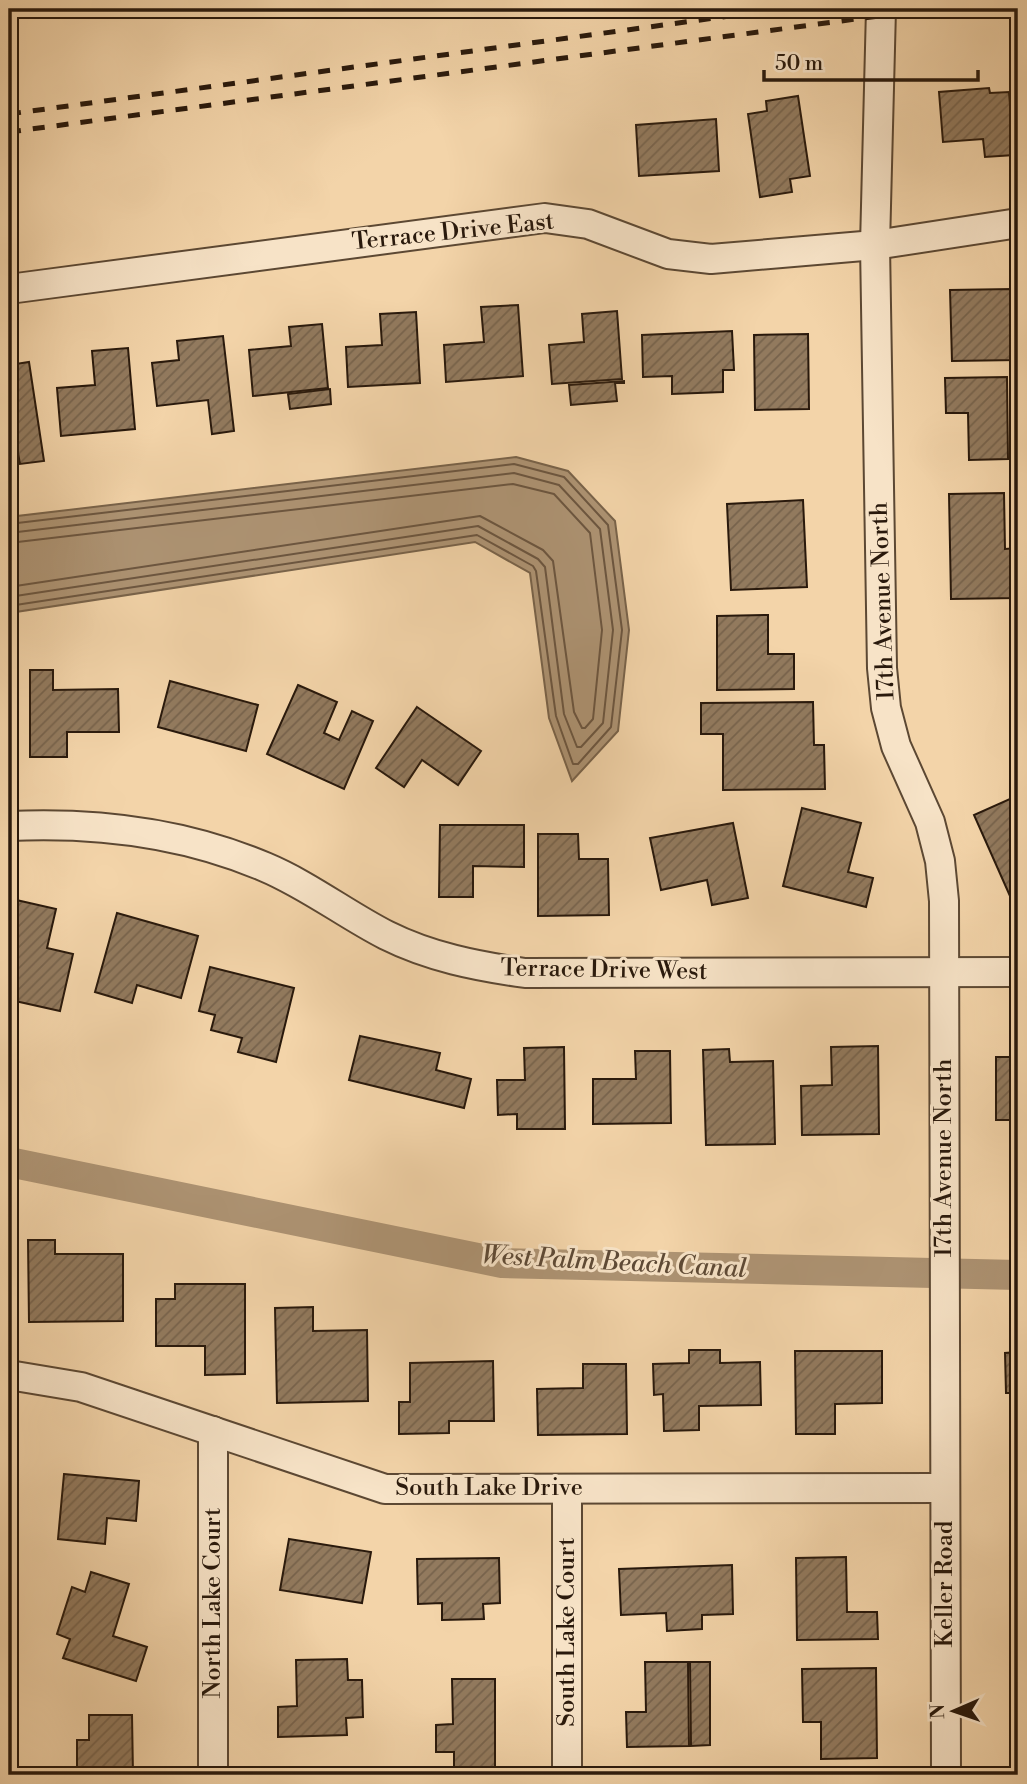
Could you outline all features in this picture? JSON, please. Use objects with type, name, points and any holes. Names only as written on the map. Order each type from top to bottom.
[{"type":"street","name":"17th Avenue North","points":[[881,9],[875,245],[883,668],[886,708],[896,746],[930,822],[940,861],[944,901],[945,1394]]},
{"type":"street","name":"Terrace Drive East","points":[[9,289],[545,218],[608,230],[648,248],[689,258],[711,259],[875,245],[1018,223]]},
{"type":"street","name":"Terrace Drive West","points":[[9,826],[51,824],[118,827],[204,845],[265,867],[305,886],[385,934],[429,954],[476,967],[524,973],[1018,972]]},
{"type":"street","name":"South Lake Drive","points":[[9,1376],[81,1387],[386,1489],[945,1488]]},
{"type":"street","name":"Keller Road","points":[[945,1394],[946,1775]]},
{"type":"street","name":"North Lake Court","points":[[213,1431],[213,1775]]},
{"type":"street","name":"South Lake Court","points":[[567,1489],[567,1775]]},
{"type":"water","points":[[516,457],[568,471],[615,521],[629,630],[618,731],[572,781],[549,718],[530,573],[475,542],[9,613],[9,517]]},
{"type":"building","points":[[989,88],[990,93],[1009,92],[1014,155],[985,157],[983,139],[943,142],[939,92]]},
{"type":"building","points":[[798,96],[810,176],[790,179],[792,192],[760,197],[748,114],[767,111],[766,101]]},
{"type":"building","points":[[716,119],[719,171],[639,176],[636,125]]},
{"type":"building","points":[[1012,289],[1013,335],[1018,335],[1018,360],[952,361],[950,290]]},
{"type":"building","points":[[518,305],[523,376],[446,382],[444,345],[484,342],[481,307]]},
{"type":"building","points":[[617,311],[622,379],[552,384],[549,345],[584,342],[582,314]]},
{"type":"building","points":[[416,312],[420,383],[348,387],[346,347],[382,345],[380,314]]},
{"type":"building","points":[[322,324],[328,388],[253,396],[249,350],[291,346],[289,327]]},
{"type":"building","points":[[732,331],[734,370],[723,370],[723,392],[672,394],[672,376],[643,377],[642,335]]},
{"type":"building","points":[[808,334],[809,409],[755,410],[754,335]]},
{"type":"building","points":[[223,336],[234,431],[212,434],[208,400],[157,406],[152,363],[179,360],[177,341]]},
{"type":"building","points":[[128,348],[135,429],[61,436],[57,388],[95,385],[92,351]]},
{"type":"building","points":[[29,362],[44,461],[20,464],[18,453],[9,455],[9,365]]},
{"type":"building","points":[[1007,377],[1008,459],[969,460],[968,413],[946,413],[945,378]]},
{"type":"building","points":[[624,381],[615,383],[617,401],[571,405],[569,385]]},
{"type":"building","points":[[330,389],[331,404],[290,409],[288,394]]},
{"type":"building","points":[[1004,493],[1005,549],[1018,548],[1018,598],[951,599],[949,494]]},
{"type":"building","points":[[803,500],[807,587],[731,590],[727,504]]},
{"type":"building","points":[[768,615],[768,654],[794,654],[794,689],[717,690],[717,616]]},
{"type":"building","points":[[30,670],[53,670],[53,690],[118,689],[119,732],[67,732],[67,757],[30,757]]},
{"type":"building","points":[[170,681],[258,705],[246,751],[158,727]]},
{"type":"building","points":[[298,685],[337,702],[324,733],[339,740],[352,711],[373,721],[344,789],[267,754]]},
{"type":"building","points":[[11,694],[15,757],[9,757]]},
{"type":"building","points":[[813,702],[814,745],[824,745],[825,789],[723,790],[723,734],[701,734],[701,703]]},
{"type":"building","points":[[417,707],[481,751],[458,785],[422,760],[404,787],[376,768]]},
{"type":"building","points":[[1012,798],[1018,813],[1018,904],[1014,905],[974,815]]},
{"type":"building","points":[[802,808],[861,823],[848,872],[873,878],[866,907],[783,886]]},
{"type":"building","points":[[733,823],[748,898],[712,905],[707,880],[661,890],[650,838]]},
{"type":"building","points":[[440,825],[524,825],[524,867],[473,866],[473,897],[439,897]]},
{"type":"building","points":[[538,834],[578,834],[579,859],[608,859],[609,915],[538,916]]},
{"type":"building","points":[[12,899],[56,909],[47,948],[73,954],[60,1011],[15,1001],[9,1029],[9,915]]},
{"type":"building","points":[[117,913],[198,936],[181,998],[137,985],[132,1003],[95,992]]},
{"type":"building","points":[[210,967],[294,988],[276,1062],[238,1052],[242,1038],[211,1030],[215,1015],[199,1011]]},
{"type":"building","points":[[360,1036],[440,1053],[436,1070],[471,1079],[464,1108],[349,1080]]},
{"type":"building","points":[[878,1046],[879,1134],[802,1135],[801,1086],[832,1085],[831,1047]]},
{"type":"building","points":[[564,1047],[565,1129],[517,1129],[517,1114],[498,1115],[497,1080],[525,1080],[524,1048]]},
{"type":"building","points":[[729,1049],[730,1062],[773,1061],[775,1144],[706,1145],[703,1050]]},
{"type":"building","points":[[635,1051],[670,1051],[671,1123],[593,1124],[593,1079],[636,1079]]},
{"type":"building","points":[[996,1057],[1018,1057],[1018,1120],[996,1120]]},
{"type":"building","points":[[28,1240],[55,1240],[55,1254],[123,1254],[123,1321],[29,1322]]},
{"type":"building","points":[[175,1284],[245,1284],[245,1374],[205,1375],[205,1346],[156,1346],[156,1299],[175,1299]]},
{"type":"building","points":[[313,1307],[313,1331],[367,1330],[368,1401],[277,1403],[275,1308]]},
{"type":"building","points":[[689,1350],[720,1350],[720,1363],[760,1362],[761,1405],[699,1406],[699,1430],[664,1431],[663,1394],[654,1395],[653,1364],[689,1363]]},
{"type":"building","points":[[795,1351],[882,1351],[882,1403],[835,1404],[835,1434],[796,1434]]},
{"type":"building","points":[[1018,1352],[1018,1393],[1006,1393],[1005,1353]]},
{"type":"building","points":[[493,1361],[494,1421],[449,1421],[449,1433],[399,1434],[399,1402],[410,1402],[410,1363]]},
{"type":"building","points":[[583,1364],[626,1364],[627,1434],[538,1435],[537,1389],[583,1388]]},
{"type":"building","points":[[64,1474],[139,1481],[136,1521],[107,1518],[105,1544],[58,1539]]},
{"type":"building","points":[[289,1539],[371,1552],[362,1603],[280,1590]]},
{"type":"building","points":[[1010,1556],[1018,1556],[1018,1592],[1011,1592]]},
{"type":"building","points":[[846,1557],[847,1612],[877,1612],[878,1639],[797,1640],[796,1558]]},
{"type":"building","points":[[499,1558],[500,1603],[483,1604],[484,1619],[442,1620],[442,1603],[418,1604],[417,1559]]},
{"type":"building","points":[[732,1565],[733,1614],[702,1615],[702,1629],[667,1631],[666,1613],[621,1615],[619,1569]]},
{"type":"building","points":[[91,1572],[129,1584],[113,1636],[147,1647],[136,1681],[63,1658],[70,1639],[57,1634],[72,1587],[85,1592]]},
{"type":"building","points":[[1010,1630],[1018,1630],[1018,1665],[1010,1665]]},
{"type":"building","points":[[347,1659],[348,1680],[362,1680],[363,1717],[346,1718],[347,1735],[278,1737],[278,1707],[297,1706],[296,1660]]},
{"type":"building","points":[[645,1662],[688,1662],[689,1746],[627,1747],[626,1712],[646,1712]]},
{"type":"building","points":[[690,1662],[710,1662],[710,1745],[691,1746]]},
{"type":"building","points":[[876,1668],[877,1758],[821,1759],[821,1722],[803,1722],[802,1669]]},
{"type":"building","points":[[452,1679],[495,1679],[495,1772],[454,1773],[454,1752],[436,1752],[436,1725],[453,1724]]},
{"type":"building","points":[[89,1715],[132,1715],[133,1775],[77,1775],[77,1740],[89,1740]]},
{"type":"building","points":[[1011,1764],[1018,1764],[1018,1775],[1011,1775]]},
{"type":"waterway","name":"West Palm Beach Canal","points":[[9,1162],[502,1263],[1018,1275]]},
{"type":"railway","points":[[9,114],[781,9]]},
{"type":"railway","points":[[9,132],[931,9]]}]
